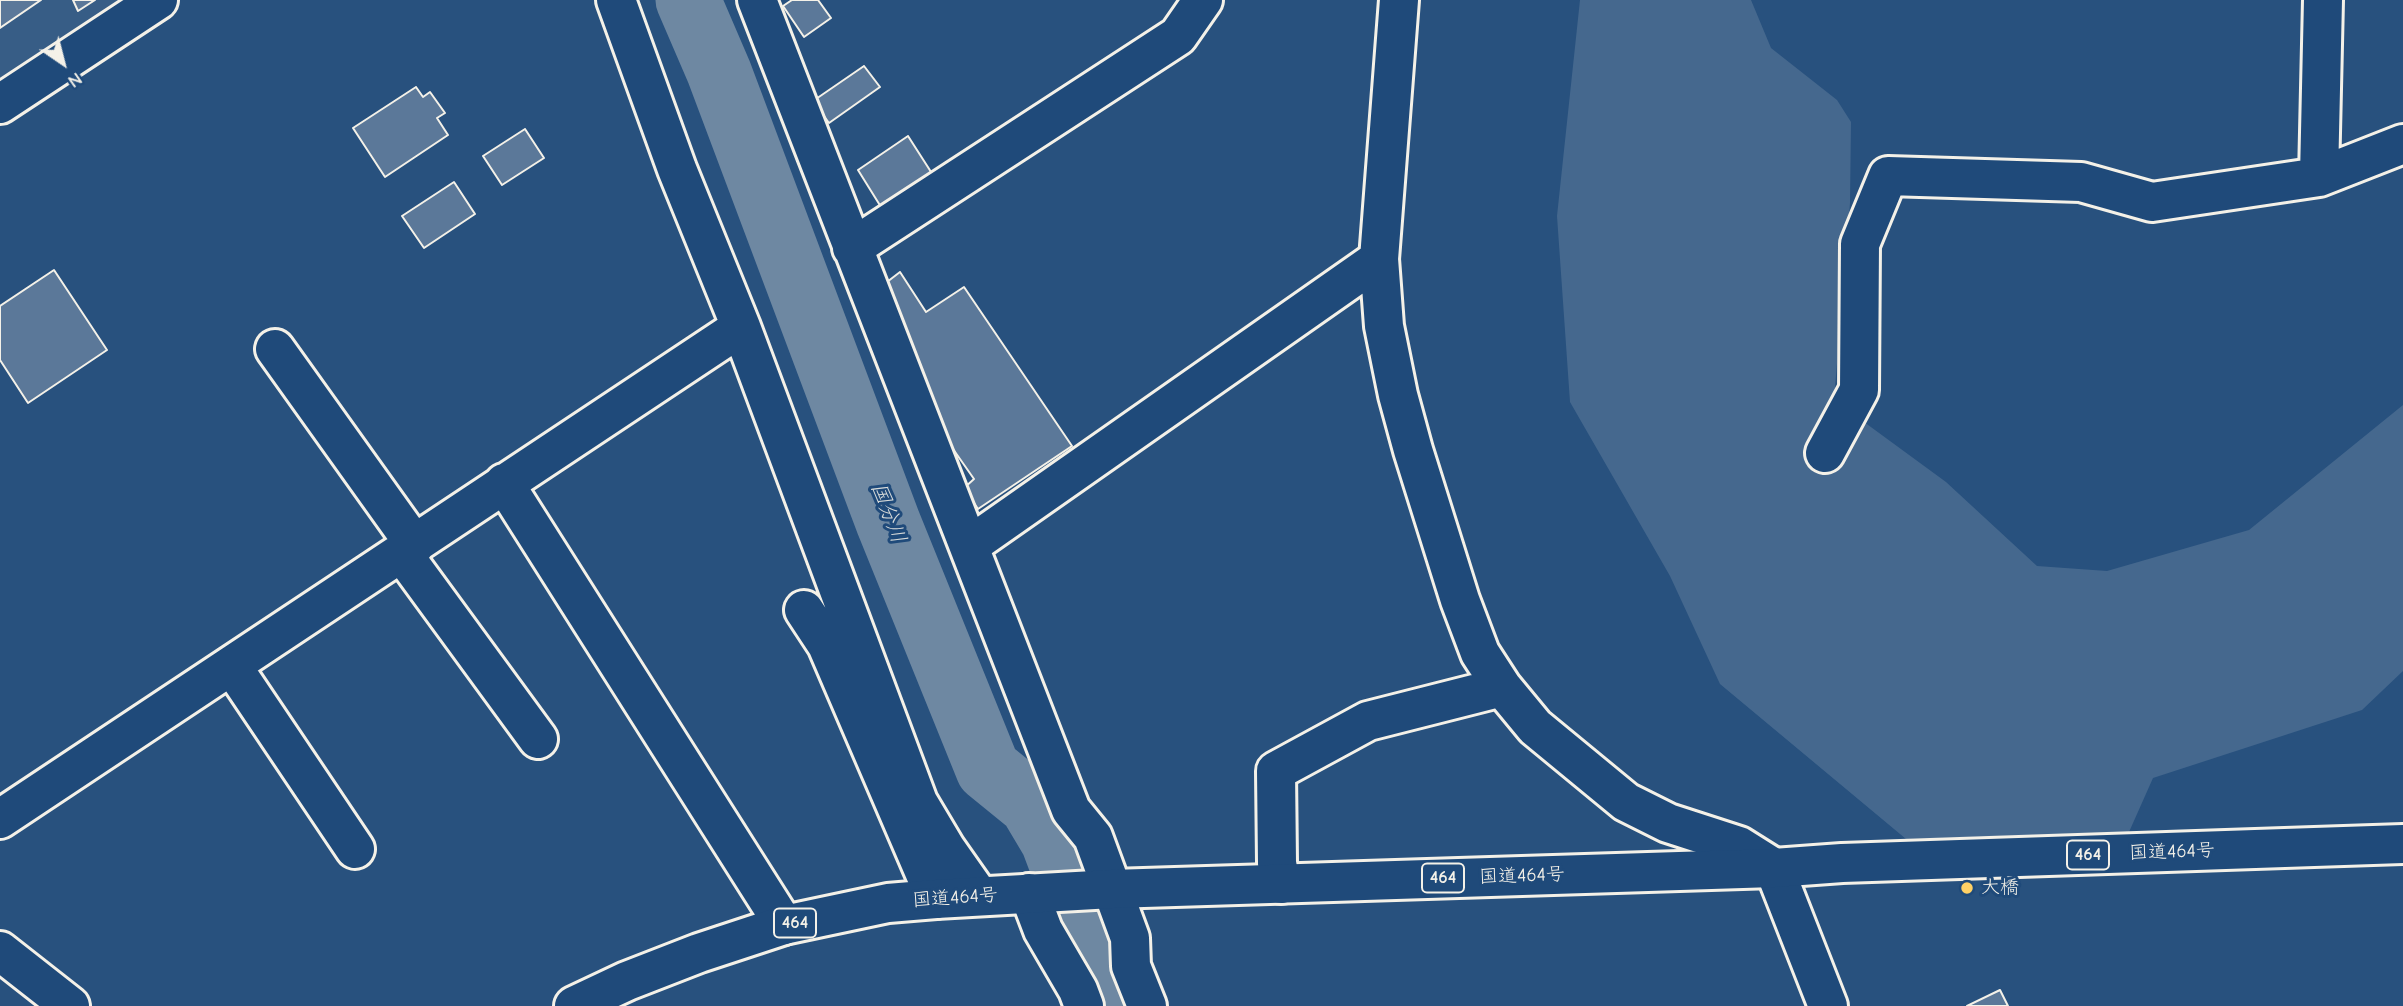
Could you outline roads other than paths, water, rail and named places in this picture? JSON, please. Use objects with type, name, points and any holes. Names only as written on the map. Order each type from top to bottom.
[{"type":"main road","points":[[0,104],[158,0]]},
{"type":"main road","points":[[615,0],[677,169],[741,327],[918,802],[979,896]]},
{"type":"main road","points":[[757,0],[1071,810],[1093,837],[1130,938],[1131,966],[1147,1006]]},
{"type":"main road","points":[[852,248],[1178,36],[1203,0]]},
{"type":"main road","points":[[1399,0],[1379,259],[1384,326],[1413,450],[1480,653],[1502,687],[1535,727],[1626,802],[1668,823],[1739,846],[1774,868],[1828,1006]]},
{"type":"main road","points":[[2319,177],[2323,0]]},
{"type":"main road","points":[[1825,453],[1859,390],[1860,244],[1888,176],[2081,182],[2152,202],[2319,177],[2403,144]]},
{"type":"main road","points":[[969,546],[1379,259]]},
{"type":"main road","points":[[0,819],[741,327]]},
{"type":"main road","points":[[275,349],[537,739]]},
{"type":"main road","points":[[504,483],[784,925]]},
{"type":"main road","points":[[804,610],[827,645],[936,899]]},
{"type":"main road","points":[[232,666],[355,849]]},
{"type":"main road","points":[[1281,884],[1277,863],[1276,771],[1368,721],[1502,687]]},
{"type":"main road","name":"国道464号","points":[[574,1006],[627,981],[784,925],[888,904],[936,899],[1112,889],[2403,844]]},
{"type":"main road","points":[[1029,893],[1043,930],[1078,990],[1084,1006]]},
{"type":"main road","points":[[0,951],[70,1006]]},
{"type":"waterway","name":"国分川","points":[[688,0],[719,72],[888,522],[988,769],[1031,804],[1053,841],[1115,1006]]},
{"type":"place","name":"大橋","points":[[1967,888]]}]
